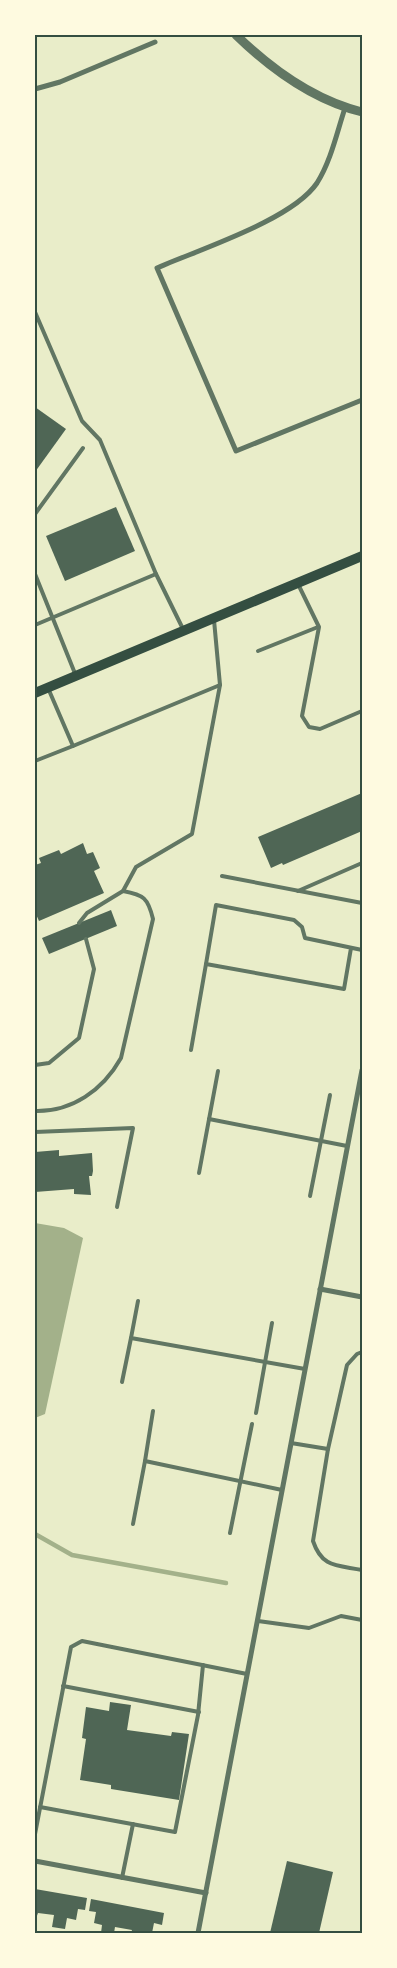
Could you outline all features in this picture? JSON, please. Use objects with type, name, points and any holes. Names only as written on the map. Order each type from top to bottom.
[{"type":"main road","points":[[35,693],[362,556]]},
{"type":"street","points":[[236,35],[280,74],[310,92],[345,108],[362,112]]},
{"type":"street","points":[[35,89],[60,82],[155,42]]},
{"type":"street","points":[[345,108],[317,183],[303,200],[281,215],[157,268],[236,451],[362,400]]},
{"type":"street","points":[[198,1933],[362,1070]]},
{"type":"street","points":[[320,1289],[362,1297]]},
{"type":"street","points":[[35,1861],[206,1893]]},
{"type":"lane","points":[[35,312],[82,421],[100,440],[156,574],[184,631]]},
{"type":"lane","points":[[35,514],[83,448]]},
{"type":"lane","points":[[35,574],[76,676]]},
{"type":"lane","points":[[35,625],[156,574]]},
{"type":"lane","points":[[297,583],[319,627],[302,716],[309,727],[320,729],[362,711]]},
{"type":"lane","points":[[80,923],[87,913],[122,891],[136,867],[192,834],[220,685],[214,618]]},
{"type":"lane","points":[[258,651],[319,627]]},
{"type":"lane","points":[[35,761],[220,685]]},
{"type":"lane","points":[[48,688],[73,746]]},
{"type":"lane","points":[[298,891],[362,863]]},
{"type":"lane","points":[[222,876],[362,903]]},
{"type":"lane","points":[[35,1111],[45,1111],[76,1104],[98,1089],[113,1072],[121,1058],[153,919],[149,904],[139,894],[122,891]]},
{"type":"lane","points":[[191,1050],[216,905],[294,920],[302,927],[305,938],[362,950]]},
{"type":"lane","points":[[35,1065],[49,1063],[79,1038],[94,969],[86,939]]},
{"type":"lane","points":[[206,964],[344,989],[351,948]]},
{"type":"lane","points":[[199,1173],[218,1071]]},
{"type":"lane","points":[[310,1196],[330,1095]]},
{"type":"lane","points":[[209,1119],[347,1146]]},
{"type":"lane","points":[[35,1132],[133,1128],[117,1207]]},
{"type":"lane","points":[[122,1382],[138,1301]]},
{"type":"lane","points":[[256,1413],[272,1323]]},
{"type":"lane","points":[[131,1338],[305,1369]]},
{"type":"lane","points":[[362,1352],[357,1354],[347,1365],[328,1449],[313,1541],[318,1554],[328,1564],[362,1570]]},
{"type":"lane","points":[[133,1524],[153,1411]]},
{"type":"lane","points":[[230,1533],[252,1424]]},
{"type":"lane","points":[[291,1443],[328,1449]]},
{"type":"lane","points":[[145,1462],[282,1490]]},
{"type":"lane","points":[[258,1621],[309,1628],[341,1616],[362,1620]]},
{"type":"lane","points":[[35,1834],[71,1647],[82,1641],[247,1674]]},
{"type":"lane","points":[[40,1806],[175,1832],[199,1712],[203,1665]]},
{"type":"lane","points":[[63,1686],[199,1712]]},
{"type":"lane","points":[[122,1878],[133,1824]]},
{"type":"shaded area","points":[[35,1223],[64,1228],[83,1238],[45,1414],[35,1418]]},
{"type":"building","points":[[35,407],[66,429],[35,472]]},
{"type":"building","points":[[116,507],[135,551],[65,581],[46,536]]},
{"type":"building","points":[[362,793],[362,831],[283,865],[282,863],[271,868],[258,837]]},
{"type":"building","points":[[83,843],[87,854],[93,852],[100,868],[94,871],[104,893],[39,921],[35,912],[35,865],[41,863],[39,858],[59,850],[61,854]]},
{"type":"building","points":[[111,910],[117,926],[49,954],[42,938]]},
{"type":"building","points":[[59,1150],[59,1156],[92,1153],[93,1171],[92,1176],[89,1176],[91,1195],[74,1194],[74,1189],[35,1192],[35,1152]]},
{"type":"building","points":[[110,1702],[131,1705],[127,1730],[171,1736],[172,1732],[189,1734],[179,1800],[111,1789],[111,1785],[80,1780],[86,1739],[82,1738],[86,1707],[109,1711]]},
{"type":"building","points":[[287,1861],[333,1872],[319,1933],[270,1933]]},
{"type":"building","points":[[35,1889],[87,1898],[85,1910],[78,1909],[76,1920],[67,1918],[65,1929],[52,1927],[54,1915],[38,1913],[35,1921]]},
{"type":"building","points":[[91,1899],[164,1913],[162,1925],[154,1923],[152,1933],[131,1933],[132,1930],[115,1927],[114,1933],[101,1933],[102,1925],[94,1923],[96,1912],[89,1911]]},
{"type":"waterway","points":[[35,1534],[72,1555],[226,1583]]}]
